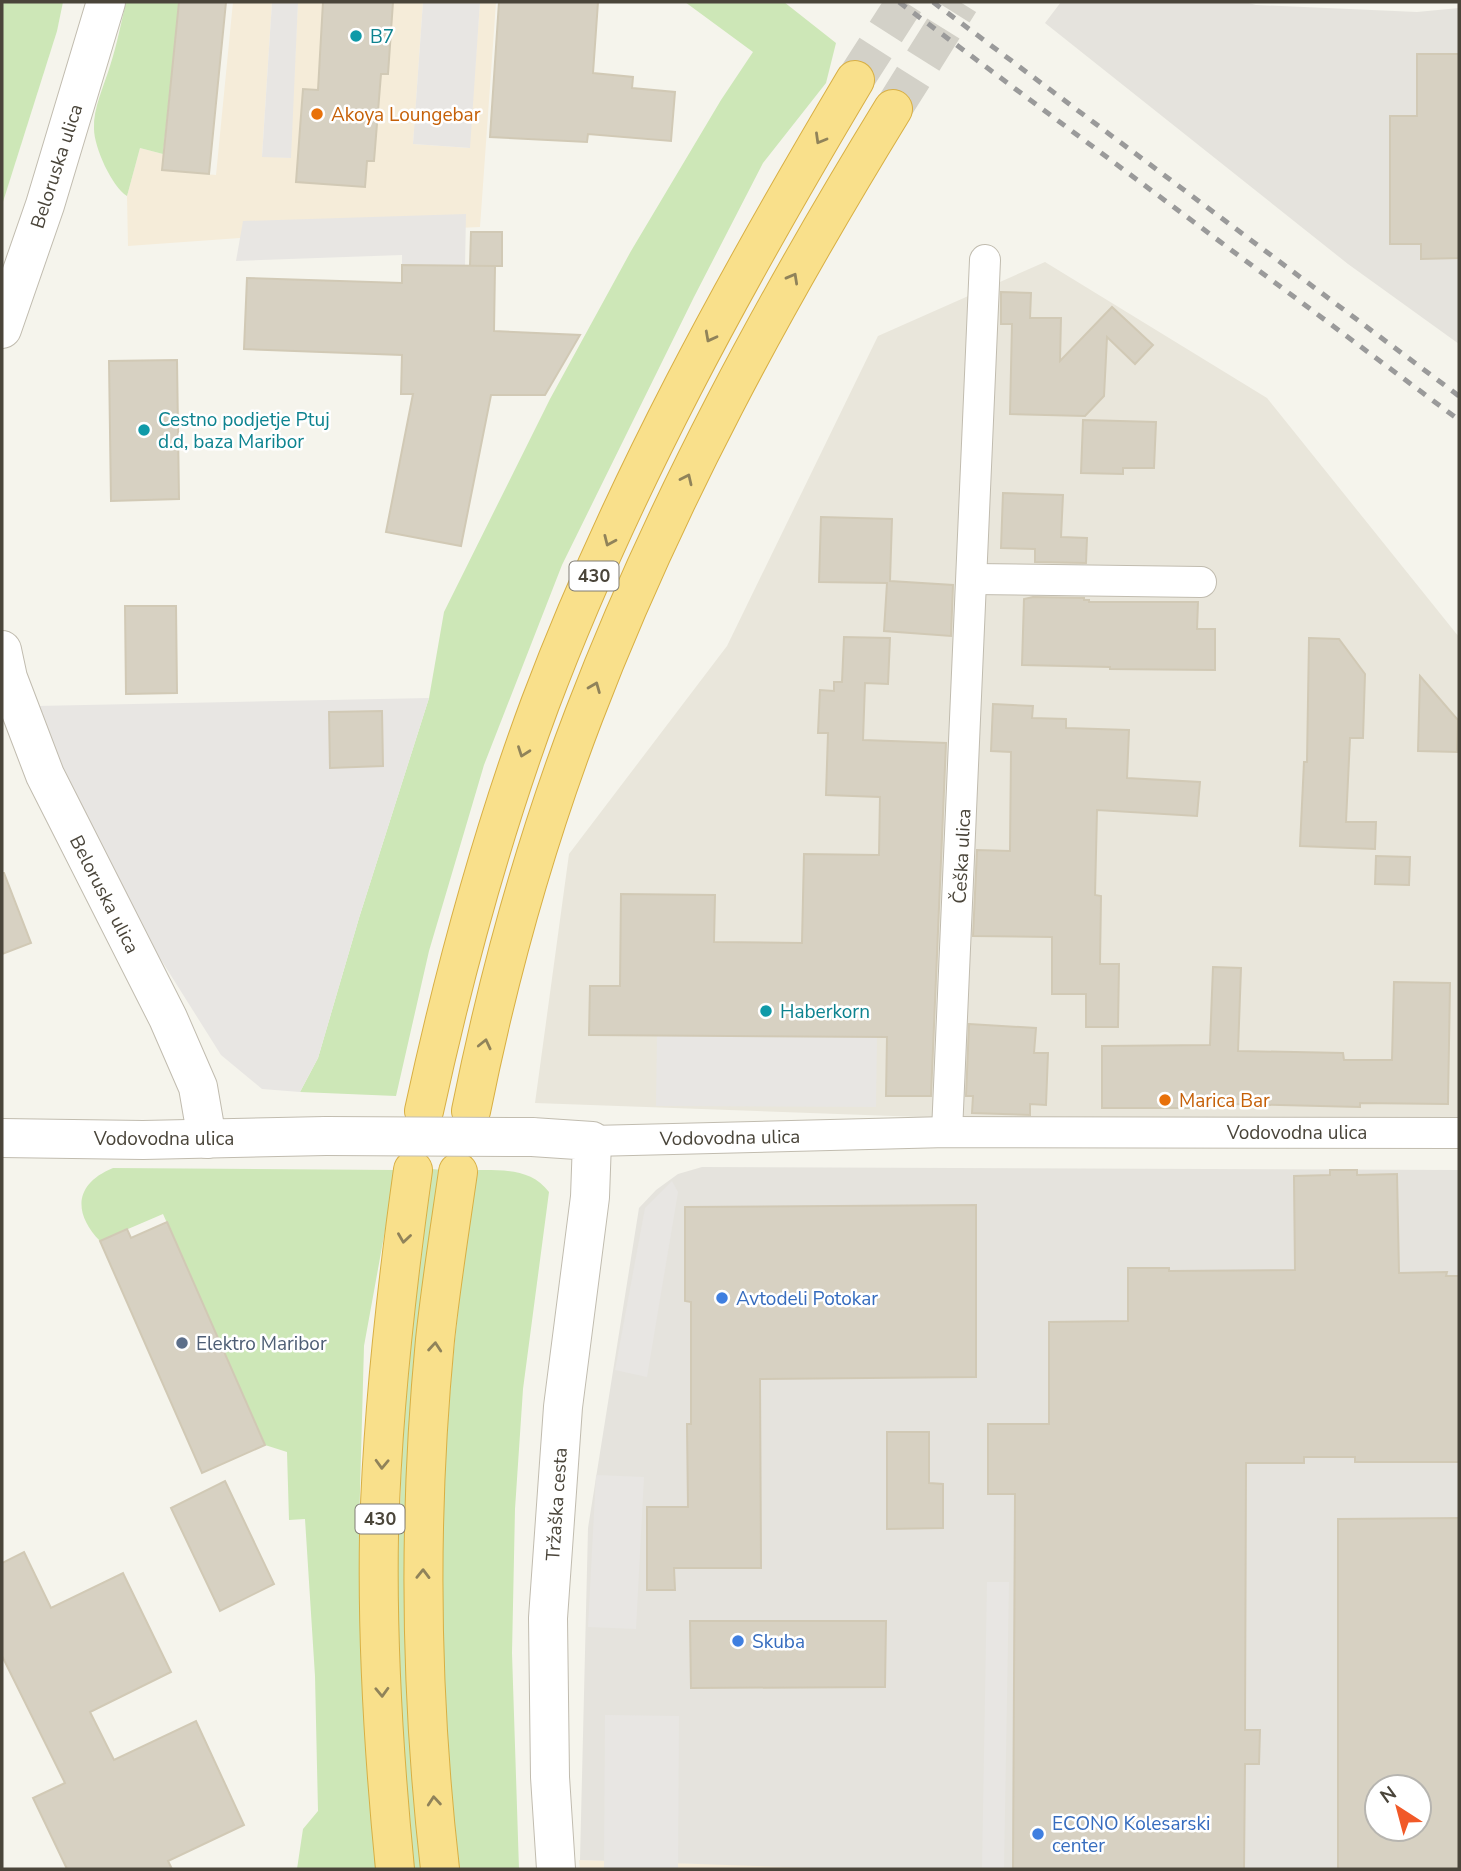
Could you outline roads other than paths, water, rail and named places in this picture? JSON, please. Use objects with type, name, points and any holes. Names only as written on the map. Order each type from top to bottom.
[{"type":"highway","name":"430","points":[[424,1111],[461,955],[485,870],[541,702],[575,620],[626,504],[699,357],[855,80]]},
{"type":"highway","name":"430","points":[[471,1111],[496,993],[520,910],[554,799],[616,635],[689,474],[735,384],[809,249],[893,109]]},
{"type":"highway","name":"430","points":[[395,1869],[384,1740],[379,1624],[379,1535],[390,1360],[414,1170]]},
{"type":"highway","name":"430","points":[[440,1869],[426,1692],[424,1528],[428,1428],[436,1340],[458,1172]]},
{"type":"street","name":"Beloruska ulica","points":[[2,329],[45,205],[106,2]]},
{"type":"street","name":"Češka ulica","points":[[947,1132],[985,260]]},
{"type":"street","points":[[973,579],[1201,582]]},
{"type":"street","name":"Beloruska ulica","points":[[2,650],[8,678],[45,775],[168,1018],[198,1087],[207,1139]]},
{"type":"street","name":"Vodovodna ulica","points":[[2,1138],[207,1139],[326,1136],[592,1141],[947,1132],[1459,1133]]},
{"type":"street","name":"Tržaška cesta","points":[[556,1869],[550,1777],[548,1618],[563,1407],[590,1198],[592,1141]]},
{"type":"tunnel","points":[[855,80],[905,2]]},
{"type":"tunnel","points":[[893,109],[960,2]]},
{"type":"railway","points":[[899,2],[1459,420]]},
{"type":"railway","points":[[933,2],[1459,396]]},
{"type":"place","name":"B7","points":[[356,36]]},
{"type":"place","name":"Akoya Loungebar","points":[[317,114]]},
{"type":"place","name":"Cestno podjetje Ptuj d.d, baza Maribor","points":[[144,430]]},
{"type":"place","name":"Haberkorn","points":[[766,1011]]},
{"type":"place","name":"Marica Bar","points":[[1165,1100]]},
{"type":"place","name":"Avtodeli Potokar","points":[[722,1298]]},
{"type":"place","name":"Elektro Maribor","points":[[182,1343]]},
{"type":"place","name":"Skuba","points":[[738,1641]]},
{"type":"place","name":"ECONO Kolesarski center","points":[[1038,1834]]}]
